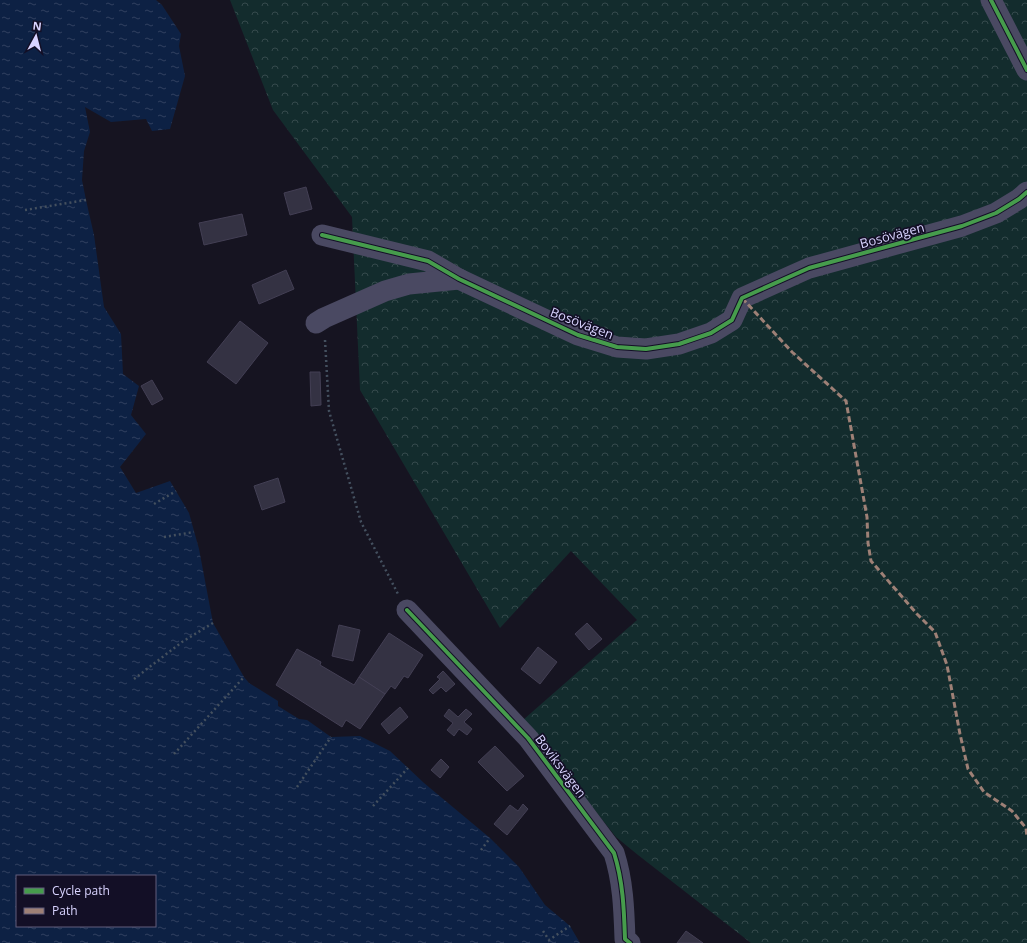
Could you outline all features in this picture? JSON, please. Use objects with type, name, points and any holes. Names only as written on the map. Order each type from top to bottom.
[{"type":"street","points":[[991,0],[1027,70]]},
{"type":"street","name":"Bosövägen","points":[[322,235],[428,261],[459,279],[578,335],[617,347],[646,350],[680,344],[711,333],[732,320],[742,298],[809,268],[962,226],[996,213],[1019,199],[1027,192]]},
{"type":"street","points":[[320,321],[385,291],[410,284],[459,279]]},
{"type":"street","name":"Boviksvägen","points":[[406,610],[528,738],[614,853],[619,868],[623,895],[625,939],[630,943]]},
{"type":"path","points":[[25,210],[86,200]]},
{"type":"path","points":[[320,321],[329,411],[361,522],[406,610]]},
{"type":"path","points":[[154,504],[176,491]]},
{"type":"path","points":[[164,536],[194,532]]},
{"type":"path","points":[[134,679],[182,642],[212,623]]},
{"type":"path","points":[[174,754],[244,677]]},
{"type":"path","points":[[297,787],[331,737]]},
{"type":"path","points":[[373,806],[408,768]]},
{"type":"path","points":[[481,850],[490,838]]},
{"type":"path","points":[[542,931],[549,940],[570,926]]},
{"type":"green space","points":[[230,0],[1027,0],[1027,943],[751,943],[616,837],[523,720],[637,620],[571,551],[500,628],[360,390],[352,217],[273,110]]},
{"type":"water","points":[[0,0],[156,0],[162,5],[181,34],[179,46],[185,76],[170,129],[152,131],[146,119],[111,122],[85,107],[90,132],[84,151],[82,180],[94,235],[104,307],[121,334],[123,374],[139,386],[131,415],[146,434],[120,467],[136,493],[170,481],[189,513],[199,549],[213,623],[244,677],[249,683],[278,701],[278,706],[299,719],[307,720],[331,737],[360,736],[390,751],[424,783],[490,838],[519,867],[545,905],[570,926],[580,943],[0,943]]},
{"type":"building","points":[[306,187],[312,209],[290,215],[284,193]]},
{"type":"building","points":[[242,214],[247,235],[204,245],[199,223]]},
{"type":"building","points":[[286,270],[294,289],[259,304],[252,285]]},
{"type":"building","points":[[240,321],[268,343],[236,384],[207,362]]},
{"type":"building","points":[[310,372],[320,372],[321,405],[311,406]]},
{"type":"building","points":[[152,380],[163,399],[152,405],[141,386]]},
{"type":"building","points":[[278,478],[285,502],[262,510],[254,486]]},
{"type":"building","points":[[587,623],[602,639],[589,650],[575,634]]},
{"type":"building","points":[[339,625],[360,630],[353,661],[332,656]]},
{"type":"building","points":[[389,633],[423,655],[408,678],[404,676],[395,689],[391,686],[385,694],[359,677]]},
{"type":"building","points":[[538,647],[557,662],[540,684],[521,669]]},
{"type":"building","points":[[297,649],[321,662],[320,665],[354,685],[359,677],[385,694],[360,729],[346,720],[342,727],[276,685]]},
{"type":"building","points":[[443,671],[455,684],[446,692],[441,687],[433,694],[429,690],[440,679],[437,677]]},
{"type":"building","points":[[400,707],[408,717],[389,734],[381,724]]},
{"type":"building","points":[[449,709],[458,717],[466,709],[472,714],[464,722],[472,729],[467,735],[459,729],[454,736],[447,730],[453,723],[444,716]]},
{"type":"building","points":[[495,746],[524,776],[507,791],[478,762]]},
{"type":"building","points":[[441,759],[449,767],[440,778],[431,770]]},
{"type":"building","points":[[523,804],[528,809],[507,835],[494,824],[510,805],[518,811]]},
{"type":"building","points":[[686,931],[703,943],[677,943]]},
{"type":"marked path","points":[[742,298],[792,352],[846,401],[867,517],[868,543],[871,561],[917,614],[935,632],[947,665],[968,769],[984,792],[1012,811],[1026,828],[1027,837]]},
{"type":"cycle path","points":[[991,0],[1027,70]]},
{"type":"cycle path","points":[[322,235],[428,261],[459,279],[578,335],[617,347],[646,349],[679,344],[711,333],[732,320],[742,298],[809,268],[962,226],[996,213],[1019,199],[1027,192]]},
{"type":"cycle path","points":[[407,610],[528,738],[614,853],[621,885],[625,939],[630,943]]}]
